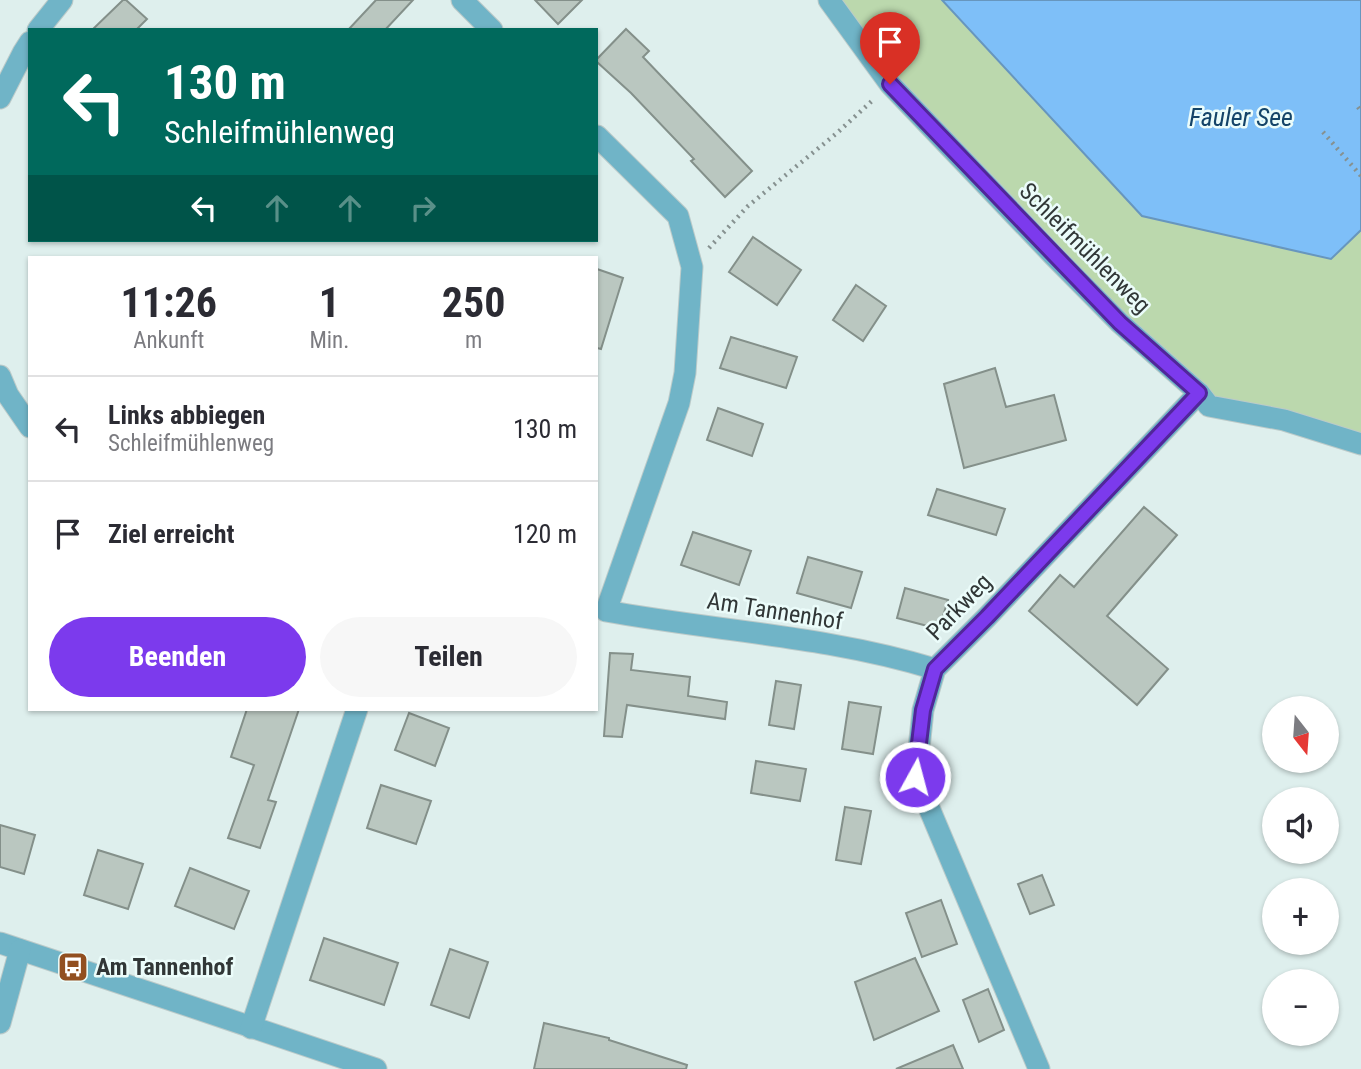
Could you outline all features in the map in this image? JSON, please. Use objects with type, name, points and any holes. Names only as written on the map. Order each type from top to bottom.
[{"type":"street","points":[[40,28],[62,0]]},
{"type":"street","points":[[462,0],[490,28]]},
{"type":"street","name":"Schleifmühlenweg","points":[[829,0],[890,84],[1120,323],[1199,393],[1209,406],[1284,419],[1361,444]]},
{"type":"street","points":[[0,99],[28,45]]},
{"type":"street","name":"Am Tannenhof","points":[[598,137],[678,216],[692,267],[685,373],[679,402],[601,610],[895,657],[935,669]]},
{"type":"street","points":[[0,376],[8,395],[28,424]]},
{"type":"street","name":"Parkweg","points":[[1039,1069],[915,777],[923,710],[935,669],[1199,393]]},
{"type":"street","points":[[251,1028],[356,711]]},
{"type":"street","points":[[0,1023],[10,946],[376,1069]]},
{"type":"path","points":[[692,267],[748,206],[837,133],[890,84]]},
{"type":"path","points":[[1322,132],[1361,177]]},
{"type":"green space","points":[[829,0],[942,0],[1142,216],[1331,259],[1361,230],[1361,444],[1209,406],[1054,256]]},
{"type":"water","name":"Fauler See","points":[[942,0],[1361,0],[1361,230],[1331,259],[1142,216]]},
{"type":"building","points":[[123,0],[147,19],[138,28],[94,28]]},
{"type":"building","points":[[376,0],[413,0],[387,28],[350,28]]},
{"type":"building","points":[[535,0],[582,0],[558,24]]},
{"type":"building","points":[[626,29],[649,51],[643,57],[752,171],[725,197],[691,161],[694,159],[598,63],[598,58]]},
{"type":"building","points":[[753,237],[801,270],[777,305],[729,272]]},
{"type":"building","points":[[598,269],[623,278],[601,349],[598,348]]},
{"type":"building","points":[[856,285],[886,306],[863,341],[833,320]]},
{"type":"building","points":[[731,337],[797,357],[786,388],[720,368]]},
{"type":"building","points":[[995,368],[1006,407],[1054,395],[1066,440],[964,468],[944,384]]},
{"type":"building","points":[[718,408],[763,424],[752,456],[707,440]]},
{"type":"building","points":[[937,489],[1005,509],[996,535],[928,515]]},
{"type":"building","points":[[1144,507],[1177,535],[1107,616],[1168,669],[1137,705],[1029,611],[1060,575],[1074,587]]},
{"type":"building","points":[[693,532],[751,551],[739,585],[681,565]]},
{"type":"building","points":[[808,557],[862,572],[851,608],[797,593]]},
{"type":"building","points":[[905,588],[948,600],[939,629],[897,618]]},
{"type":"building","points":[[610,653],[633,654],[631,670],[690,677],[688,696],[727,702],[725,719],[627,705],[622,737],[604,736]]},
{"type":"building","points":[[776,681],[801,685],[794,729],[769,725]]},
{"type":"building","points":[[849,702],[881,707],[873,754],[842,749]]},
{"type":"building","points":[[246,711],[298,711],[268,800],[276,802],[260,848],[228,838],[254,765],[231,757]]},
{"type":"building","points":[[409,713],[449,728],[435,766],[395,750]]},
{"type":"building","points":[[756,761],[806,769],[800,801],[751,793]]},
{"type":"building","points":[[381,785],[431,801],[416,844],[367,828]]},
{"type":"building","points":[[845,807],[871,811],[861,864],[836,860]]},
{"type":"building","points":[[0,825],[35,835],[24,874],[0,867]]},
{"type":"building","points":[[98,850],[143,864],[128,909],[84,895]]},
{"type":"building","points":[[190,868],[249,891],[234,929],[175,906]]},
{"type":"building","points":[[1042,875],[1054,905],[1030,914],[1018,884]]},
{"type":"building","points":[[941,900],[957,944],[922,957],[906,913]]},
{"type":"building","points":[[324,938],[398,963],[384,1005],[310,980]]},
{"type":"building","points":[[450,949],[488,962],[469,1018],[431,1005]]},
{"type":"building","points":[[915,958],[939,1011],[874,1040],[855,982]]},
{"type":"building","points":[[988,989],[1004,1030],[979,1042],[963,1000]]},
{"type":"building","points":[[544,1023],[609,1038],[687,1065],[686,1069],[534,1069]]},
{"type":"building","points":[[953,1045],[963,1069],[896,1069]]},
{"type":"place","name":"Am Tannenhof","points":[[73,967]]},
{"type":"route","points":[[890,84],[1120,323],[1199,393],[935,669],[923,710],[915,777]]}]
